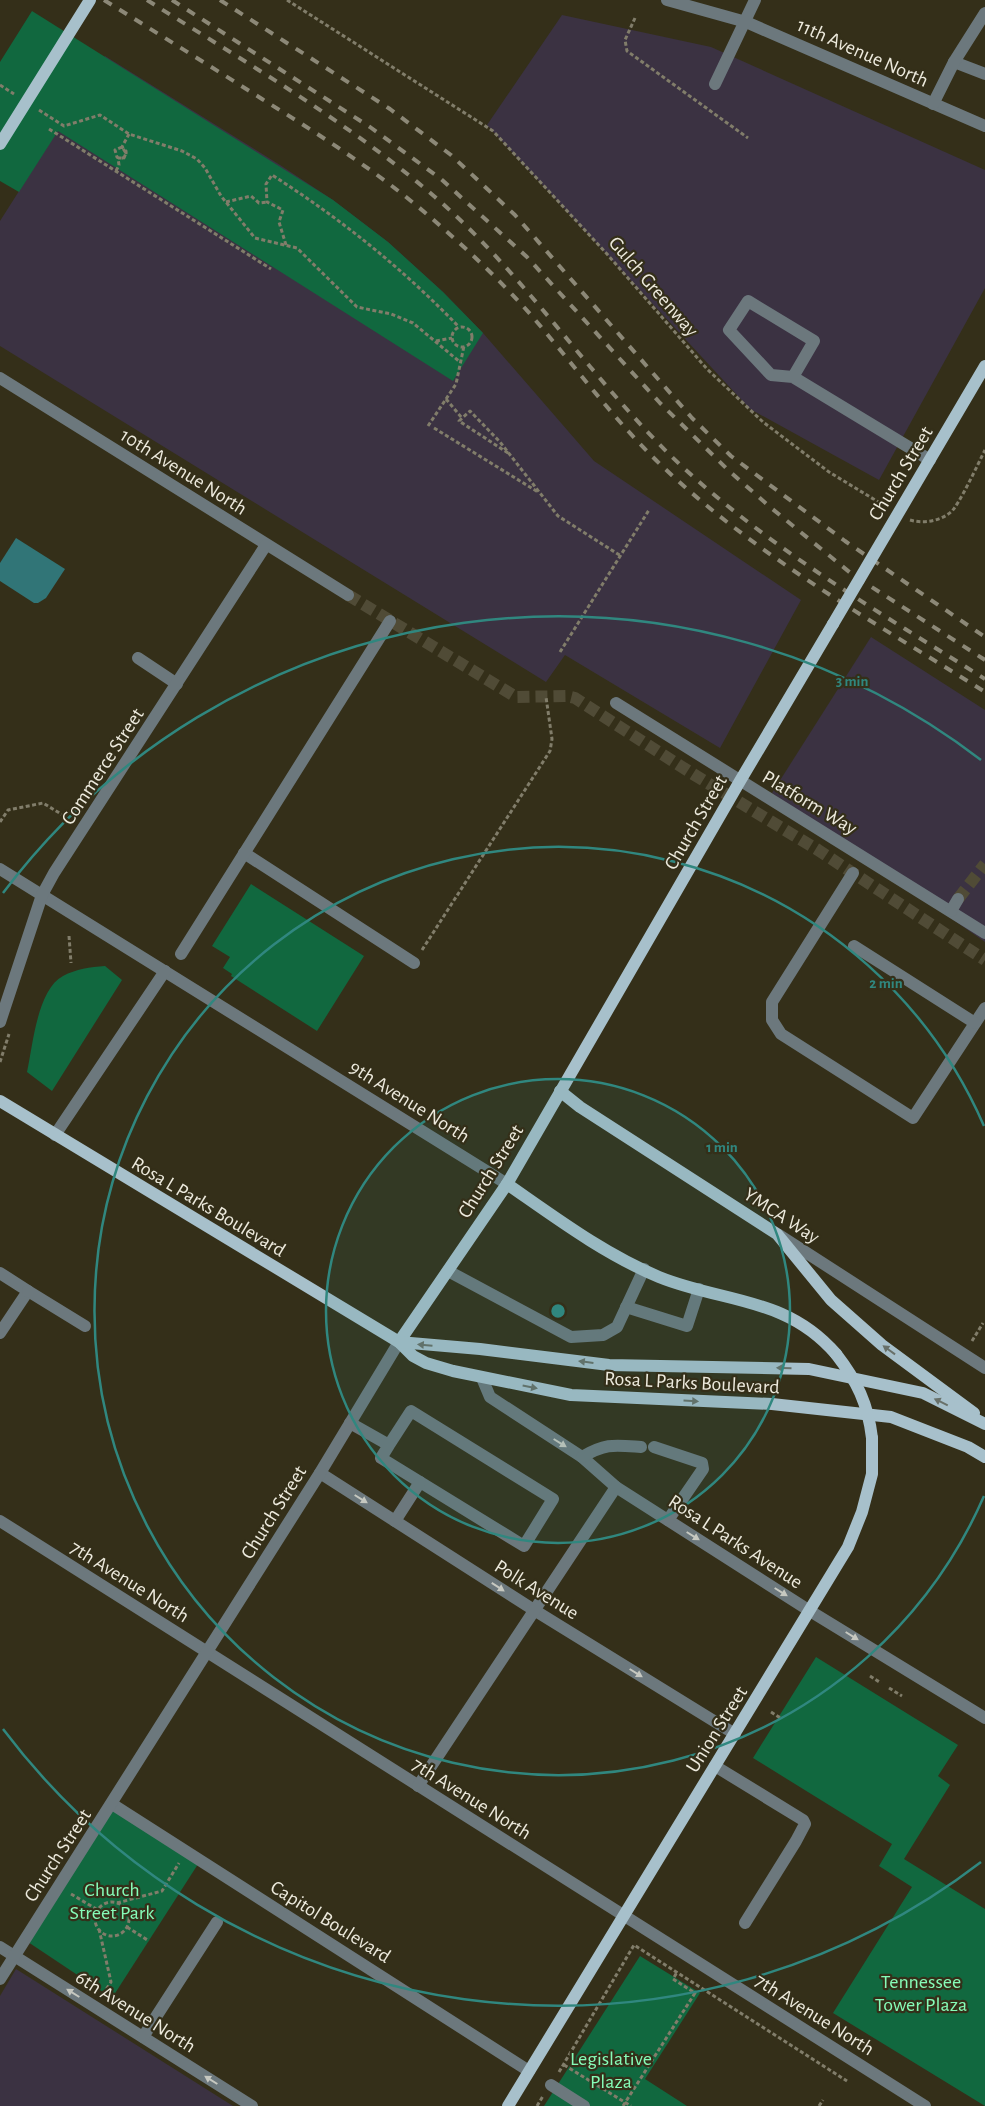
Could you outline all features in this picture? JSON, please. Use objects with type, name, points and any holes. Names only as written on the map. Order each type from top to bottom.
[{"type":"main road","points":[[0,144],[90,0]]},
{"type":"main road","name":"Church Street","points":[[399,1342],[507,1184],[740,781],[985,366]]},
{"type":"main road","name":"YMCA Way","points":[[560,1091],[580,1107],[777,1234]]},
{"type":"main road","name":"Rosa L Parks Boulevard","points":[[0,1101],[399,1342],[413,1356],[426,1363],[482,1378],[571,1395],[772,1404],[891,1417],[968,1447],[985,1457]]},
{"type":"main road","name":"9th Avenue North","points":[[507,1184],[587,1240],[658,1276],[699,1289],[747,1300],[784,1314],[823,1339],[836,1354]]},
{"type":"main road","points":[[777,1234],[831,1300],[882,1345],[985,1422]]},
{"type":"main road","name":"Rosa L Parks Boulevard","points":[[399,1342],[480,1349],[609,1365],[809,1369],[923,1393],[985,1422]]},
{"type":"main road","name":"Union Street","points":[[508,2106],[848,1547],[862,1512],[872,1474],[872,1438],[870,1418],[862,1396],[852,1376],[836,1354]]},
{"type":"street","name":"11th Avenue North","points":[[667,0],[746,22],[985,126]]},
{"type":"street","points":[[715,84],[755,0]]},
{"type":"street","points":[[933,104],[954,62],[985,13]]},
{"type":"street","points":[[954,62],[985,74]]},
{"type":"street","points":[[793,377],[814,341],[748,301],[729,330],[771,375],[793,377],[930,460]]},
{"type":"street","name":"10th Avenue North","points":[[0,378],[266,545],[348,594]]},
{"type":"street","name":"Commerce Street","points":[[0,1022],[42,895],[54,873],[266,545]]},
{"type":"street","points":[[181,954],[390,621]]},
{"type":"street","points":[[138,658],[177,684]]},
{"type":"street","name":"Platform Way","points":[[616,703],[985,933]]},
{"type":"street","points":[[244,853],[414,963]]},
{"type":"street","name":"9th Avenue North","points":[[0,869],[507,1184]]},
{"type":"street","points":[[852,873],[772,1002],[772,1020],[781,1034],[913,1118],[985,1008]]},
{"type":"street","points":[[951,911],[958,899]]},
{"type":"street","points":[[854,946],[975,1023]]},
{"type":"street","points":[[55,1134],[165,971]]},
{"type":"street","name":"YMCA Way","points":[[777,1234],[985,1368]]},
{"type":"street","points":[[448,1271],[571,1337],[602,1335],[617,1327],[644,1269]]},
{"type":"street","points":[[0,1273],[85,1326]]},
{"type":"street","points":[[626,1307],[687,1326],[699,1289]]},
{"type":"street","points":[[0,1333],[28,1291]]},
{"type":"street","name":"Church Street","points":[[0,1979],[320,1473],[399,1342]]},
{"type":"street","name":"Rosa L Parks Avenue","points":[[482,1378],[490,1397],[582,1457],[616,1486],[810,1611],[985,1718]]},
{"type":"street","points":[[411,1410],[554,1499],[524,1546],[381,1458],[389,1445],[411,1410]]},
{"type":"street","points":[[350,1423],[389,1445]]},
{"type":"street","points":[[582,1457],[597,1448],[609,1445],[648,1447],[702,1463],[703,1469],[668,1520]]},
{"type":"street","name":"Polk Avenue","points":[[320,1473],[534,1610],[735,1734]]},
{"type":"street","points":[[395,1521],[420,1482]]},
{"type":"street","points":[[418,1786],[616,1486]]},
{"type":"street","name":"7th Avenue North","points":[[0,1521],[925,2106]]},
{"type":"street","points":[[715,1766],[803,1820],[805,1824],[796,1842],[745,1923]]},
{"type":"street","name":"Capitol Boulevard","points":[[112,1804],[530,2071]]},
{"type":"street","points":[[143,2038],[217,1922]]},
{"type":"street","name":"6th Avenue North","points":[[0,1947],[246,2104]]},
{"type":"street","points":[[551,2085],[584,2106]]},
{"type":"path","name":"Gulch Greenway","points":[[287,0],[493,132],[607,254],[707,369],[771,427],[829,472],[891,509]]},
{"type":"path","points":[[635,18],[625,40],[627,51],[748,138]]},
{"type":"path","points":[[0,85],[16,95]]},
{"type":"path","points":[[32,106],[64,126],[100,115],[129,134],[182,151],[197,159],[205,168],[226,202],[255,238],[297,248],[357,307],[391,314],[413,323],[460,362]]},
{"type":"path","points":[[49,130],[271,269]]},
{"type":"path","points":[[116,171],[119,165],[116,150],[122,148],[129,134]]},
{"type":"path","points":[[118,158],[122,159],[126,155],[126,151],[122,148]]},
{"type":"path","points":[[267,202],[266,184],[272,175],[322,208],[392,262],[459,327],[468,329],[472,334],[471,340],[464,346],[456,384],[428,426]]},
{"type":"path","points":[[226,202],[251,196],[259,203],[267,202],[283,210],[279,222],[286,245]]},
{"type":"path","points":[[452,338],[454,331],[459,327]]},
{"type":"path","points":[[435,341],[452,338]]},
{"type":"path","points":[[452,338],[458,345],[464,346]]},
{"type":"path","points":[[446,399],[462,418]]},
{"type":"path","points":[[508,453],[459,421],[470,411],[500,442],[558,516],[620,556]]},
{"type":"path","points":[[434,428],[540,494]]},
{"type":"path","points":[[478,434],[485,428]]},
{"type":"path","points":[[496,446],[500,442]]},
{"type":"path","points":[[906,518],[918,522],[938,520],[952,511],[985,450]]},
{"type":"path","points":[[560,652],[649,510]]},
{"type":"path","points":[[414,963],[550,751],[552,739],[546,697]]},
{"type":"path","points":[[0,822],[8,810],[43,803],[66,817]]},
{"type":"path","points":[[69,936],[71,963]]},
{"type":"path","points":[[964,1355],[983,1323]]},
{"type":"path","points":[[870,1676],[881,1683]]},
{"type":"path","points":[[889,1688],[902,1696]]},
{"type":"path","points":[[771,1712],[782,1719]]},
{"type":"path","points":[[94,2006],[111,1982],[96,1920],[98,1910],[106,1904],[117,1903],[162,1891],[186,1852]]},
{"type":"path","points":[[59,1887],[98,1910]]},
{"type":"path","points":[[99,1929],[108,1935],[114,1936],[124,1931],[127,1927],[129,1922],[128,1912],[117,1903]]},
{"type":"path","points":[[127,1927],[149,1941]]},
{"type":"path","points":[[537,2106],[564,2065],[634,1945],[847,2081]]},
{"type":"path","points":[[624,2104],[695,1993],[673,1979],[677,1972]]},
{"type":"path","points":[[564,2065],[624,2104],[631,2106]]},
{"type":"path","points":[[819,2106],[823,2100]]},
{"type":"shaded area","points":[[562,15],[711,47],[985,170],[985,288],[879,480],[750,409],[487,125]]},
{"type":"shaded area","points":[[105,56],[280,165],[333,200],[388,242],[443,292],[483,333],[594,461],[801,600],[720,748],[565,655],[546,682],[0,346],[0,221]]},
{"type":"shaded area","points":[[871,637],[985,710],[985,942],[772,793]]},
{"type":"shaded area","points":[[16,1969],[233,2106],[0,2106],[0,1996]]},
{"type":"green space","points":[[32,11],[333,200],[388,242],[443,292],[483,333],[453,381],[58,131],[19,192],[0,181],[0,62]]},
{"type":"green space","points":[[251,884],[364,956],[317,1031],[231,976],[232,974],[223,968],[230,957],[212,946]]},
{"type":"green space","points":[[105,966],[122,980],[52,1091],[27,1072],[34,1033],[47,993],[54,983],[63,976],[83,969]]},
{"type":"green space","name":"Tennessee Tower Plaza","points":[[816,1657],[958,1745],[938,1776],[950,1785],[904,1859],[985,1909],[985,2106],[833,2013],[912,1887],[879,1866],[892,1844],[753,1758]]},
{"type":"green space","name":"Church Street Park","points":[[112,1804],[200,1861],[112,1998],[25,1940]]},
{"type":"green space","name":"Legislative Plaza","points":[[640,1956],[700,1993],[645,2079],[687,2106],[544,2106]]},
{"type":"water","points":[[16,538],[65,569],[46,598],[38,603],[34,603],[0,581],[0,563]]},
{"type":"tunnel","points":[[348,595],[516,697],[567,696],[575,698],[693,774],[818,850],[985,960]]},
{"type":"tunnel","points":[[958,899],[985,864]]},
{"type":"railway","points":[[104,0],[327,140],[410,200],[456,240],[507,289],[626,429],[661,465],[698,498],[736,529],[817,586],[985,692]]},
{"type":"railway","points":[[147,0],[295,93],[401,169],[435,197],[497,258],[640,423],[670,455],[706,488],[743,518],[821,575],[985,679]]},
{"type":"railway","points":[[172,0],[370,127],[441,179],[527,257],[660,403],[727,469],[853,575],[985,660]]},
{"type":"railway","points":[[220,0],[390,109],[451,155],[515,215],[692,418],[731,456],[845,541],[985,637]]}]
